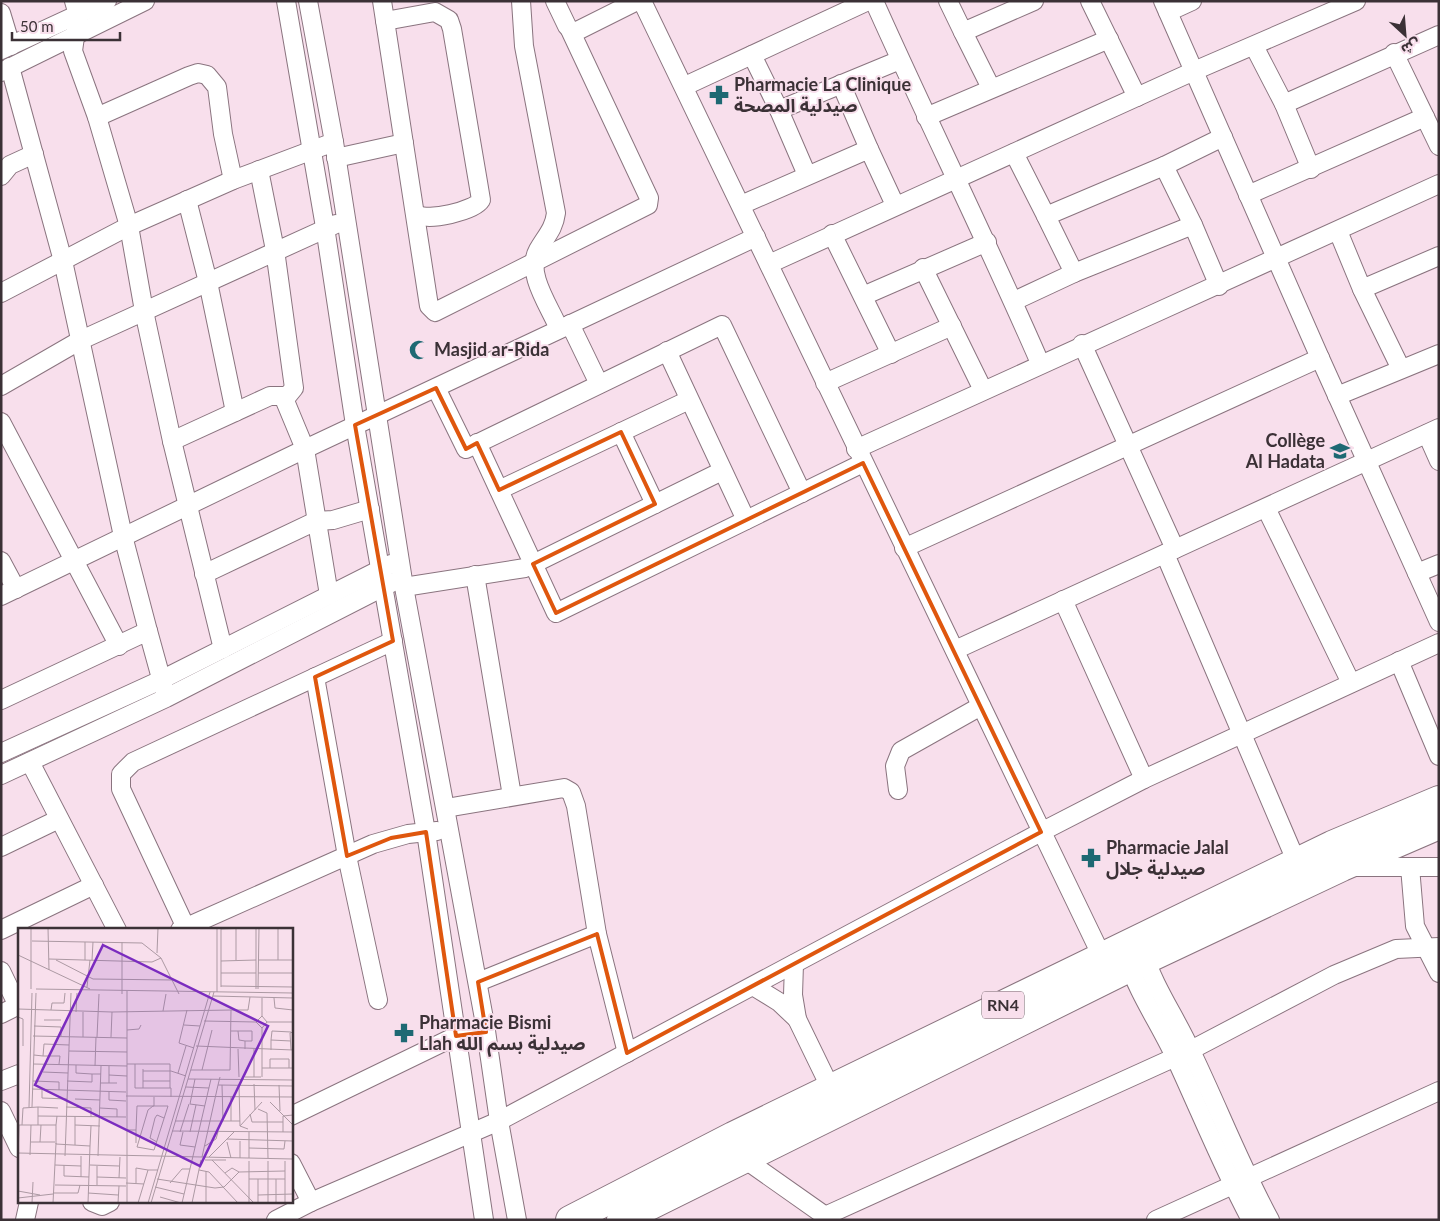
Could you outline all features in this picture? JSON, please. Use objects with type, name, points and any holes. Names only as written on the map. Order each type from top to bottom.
[{"type":"main road","name":"RN4","points":[[570,1220],[738,1147],[1125,959],[1297,862],[1439,800]]},
{"type":"main road","name":"RN4","points":[[621,1220],[831,1089],[1125,959],[1439,825]]},
{"type":"street","points":[[1,13],[6,48],[76,8],[107,1]]},
{"type":"street","points":[[145,1],[6,70],[34,154],[63,261],[79,342],[123,536],[166,698]]},
{"type":"street","points":[[286,1],[310,150],[325,227],[355,425],[426,832],[484,1220]]},
{"type":"street","points":[[308,1],[335,150],[400,560],[478,982],[499,1121],[517,1220]]},
{"type":"street","points":[[382,1],[429,306],[432,311],[439,311],[648,205],[649,198],[555,1]]},
{"type":"street","points":[[521,1],[524,46],[556,212],[555,223],[549,236],[540,247],[533,264],[533,272],[599,384]]},
{"type":"street","points":[[571,32],[577,32],[637,1]]},
{"type":"street","points":[[642,1],[685,86],[859,456],[955,650],[1041,832],[1125,959],[1183,1054],[1240,1182],[1251,1220]]},
{"type":"street","points":[[685,86],[868,1]]},
{"type":"street","points":[[874,1],[926,117],[987,242],[1040,363]]},
{"type":"street","points":[[948,1],[991,88]]},
{"type":"street","points":[[963,32],[1034,1]]},
{"type":"street","points":[[1090,1],[1137,97]]},
{"type":"street","points":[[1192,1],[1166,7],[1276,259],[1439,622]]},
{"type":"street","points":[[769,264],[895,205],[1194,71],[1356,1]]},
{"type":"street","points":[[76,8],[76,36],[73,51],[97,117],[129,226],[144,311],[172,441],[223,649]]},
{"type":"street","points":[[385,21],[435,12],[449,20],[479,187],[481,200],[472,208],[431,217],[420,217],[416,214]]},
{"type":"street","points":[[1284,104],[1394,53],[1439,35]]},
{"type":"street","points":[[926,117],[1108,39]]},
{"type":"street","points":[[1254,46],[1284,104],[1311,169]]},
{"type":"street","points":[[1394,53],[1439,146]]},
{"type":"street","points":[[752,55],[779,110],[807,175]]},
{"type":"street","points":[[779,110],[900,60]]},
{"type":"street","points":[[97,117],[189,76],[198,73],[207,75],[217,87],[223,134],[233,180]]},
{"type":"street","points":[[841,84],[895,205]]},
{"type":"street","points":[[1248,195],[1311,169],[1425,117]]},
{"type":"street","points":[[1046,216],[1164,166],[1223,138]]},
{"type":"street","points":[[1,293],[129,226],[233,180],[310,150],[335,150],[404,143]]},
{"type":"street","points":[[741,205],[869,148]]},
{"type":"street","points":[[1014,153],[1074,274]]},
{"type":"street","points":[[1,176],[10,165],[34,154]]},
{"type":"street","points":[[1164,166],[1193,225],[1219,286]]},
{"type":"street","points":[[258,170],[275,250],[294,388],[285,399]]},
{"type":"street","points":[[477,443],[556,613],[802,493],[859,456],[983,390],[1082,344],[1219,286],[1439,184]]},
{"type":"street","points":[[187,200],[208,282],[234,412]]},
{"type":"street","points":[[1,386],[79,342],[325,227],[346,221]]},
{"type":"street","points":[[1014,301],[1193,225]]},
{"type":"street","points":[[1338,231],[1362,289],[1401,369]]},
{"type":"street","points":[[832,234],[891,354]]},
{"type":"street","points":[[1,561],[8,593],[305,448],[756,237]]},
{"type":"street","points":[[863,296],[923,268],[987,242]]},
{"type":"street","points":[[1362,289],[1439,256]]},
{"type":"street","points":[[923,268],[983,390]]},
{"type":"street","points":[[436,388],[466,449],[722,325],[802,493]]},
{"type":"street","points":[[825,383],[952,326]]},
{"type":"street","points":[[1082,344],[1127,446],[1170,552],[1240,734],[1297,862]]},
{"type":"street","points":[[667,351],[746,520]]},
{"type":"street","points":[[1337,396],[1439,354]]},
{"type":"street","points":[[904,548],[1320,358]]},
{"type":"street","points":[[172,441],[274,394],[285,399],[305,448],[329,595]]},
{"type":"street","points":[[499,490],[689,400]]},
{"type":"street","points":[[1,422],[119,646]]},
{"type":"street","points":[[955,650],[1367,463],[1433,431],[1439,462]]},
{"type":"street","points":[[621,432],[655,504]]},
{"type":"street","points":[[1,753],[161,680],[329,595],[382,578],[404,582],[526,568],[722,471]]},
{"type":"street","points":[[1266,508],[1351,683]]},
{"type":"street","points":[[204,574],[316,521],[333,520],[370,509]]},
{"type":"street","points":[[1,775],[166,698],[382,578],[400,560]]},
{"type":"street","points":[[1416,573],[1439,564]]},
{"type":"street","points":[[475,575],[512,796]]},
{"type":"street","points":[[1064,600],[1144,779]]},
{"type":"street","points":[[1,700],[148,631]]},
{"type":"street","points":[[184,928],[122,789],[121,774],[133,762],[393,641]]},
{"type":"street","points":[[276,1220],[311,1202],[499,1121],[1144,779],[1439,643]]},
{"type":"street","points":[[1399,661],[1439,756]]},
{"type":"street","points":[[315,677],[347,856],[378,1000]]},
{"type":"street","points":[[898,790],[895,766],[901,751],[981,706]]},
{"type":"street","points":[[30,762],[117,928]]},
{"type":"street","points":[[446,808],[564,788],[571,792],[576,806],[597,934],[627,1053]]},
{"type":"street","points":[[1,847],[59,819]]},
{"type":"street","points":[[186,928],[390,838],[426,832],[450,831]]},
{"type":"street","points":[[1342,867],[1439,867]]},
{"type":"street","points":[[1410,867],[1412,915],[1419,936],[1432,946],[1439,974]]},
{"type":"street","points":[[1,930],[94,885]]},
{"type":"street","points":[[478,982],[597,934]]},
{"type":"street","points":[[738,1147],[828,1218],[1183,1054],[1334,975],[1396,949],[1432,946]]},
{"type":"street","points":[[794,964],[793,995],[797,1019],[831,1089]]},
{"type":"street","points":[[1,971],[18,1004]]},
{"type":"street","points":[[753,986],[779,1002],[797,1019]]},
{"type":"street","points":[[1,1014],[18,1006]]},
{"type":"street","points":[[292,1116],[456,1036],[486,1032]]},
{"type":"street","points":[[1,1081],[18,1074]]},
{"type":"street","points":[[1156,1220],[1439,1090]]},
{"type":"street","points":[[1,1111],[18,1146]]},
{"type":"street","points":[[292,1165],[311,1202]]},
{"type":"street","points":[[1240,1182],[1270,1220]]},
{"type":"street","points":[[25,1220],[29,1204]]},
{"type":"highlighted area","points":[[436,388],[466,449],[477,443],[499,490],[621,432],[655,504],[533,564],[556,613],[863,463],[1041,832],[627,1053],[597,934],[478,982],[486,1032],[456,1036],[426,832],[391,838],[347,856],[315,677],[393,641],[355,425]]},
{"type":"place","name":"Pharmacie La Clinique صيدلية المصحة","points":[[719,95]]},
{"type":"place","name":"Masjid ar-Rida","points":[[419,350]]},
{"type":"place","name":"Collège Al Hadata","points":[[1340,451]]},
{"type":"place","name":"Pharmacie Jalal صيدلية جلال","points":[[1091,858]]},
{"type":"place","name":"Pharmacie Bismi Llah صيدلية بسم الله","points":[[404,1033]]}]
